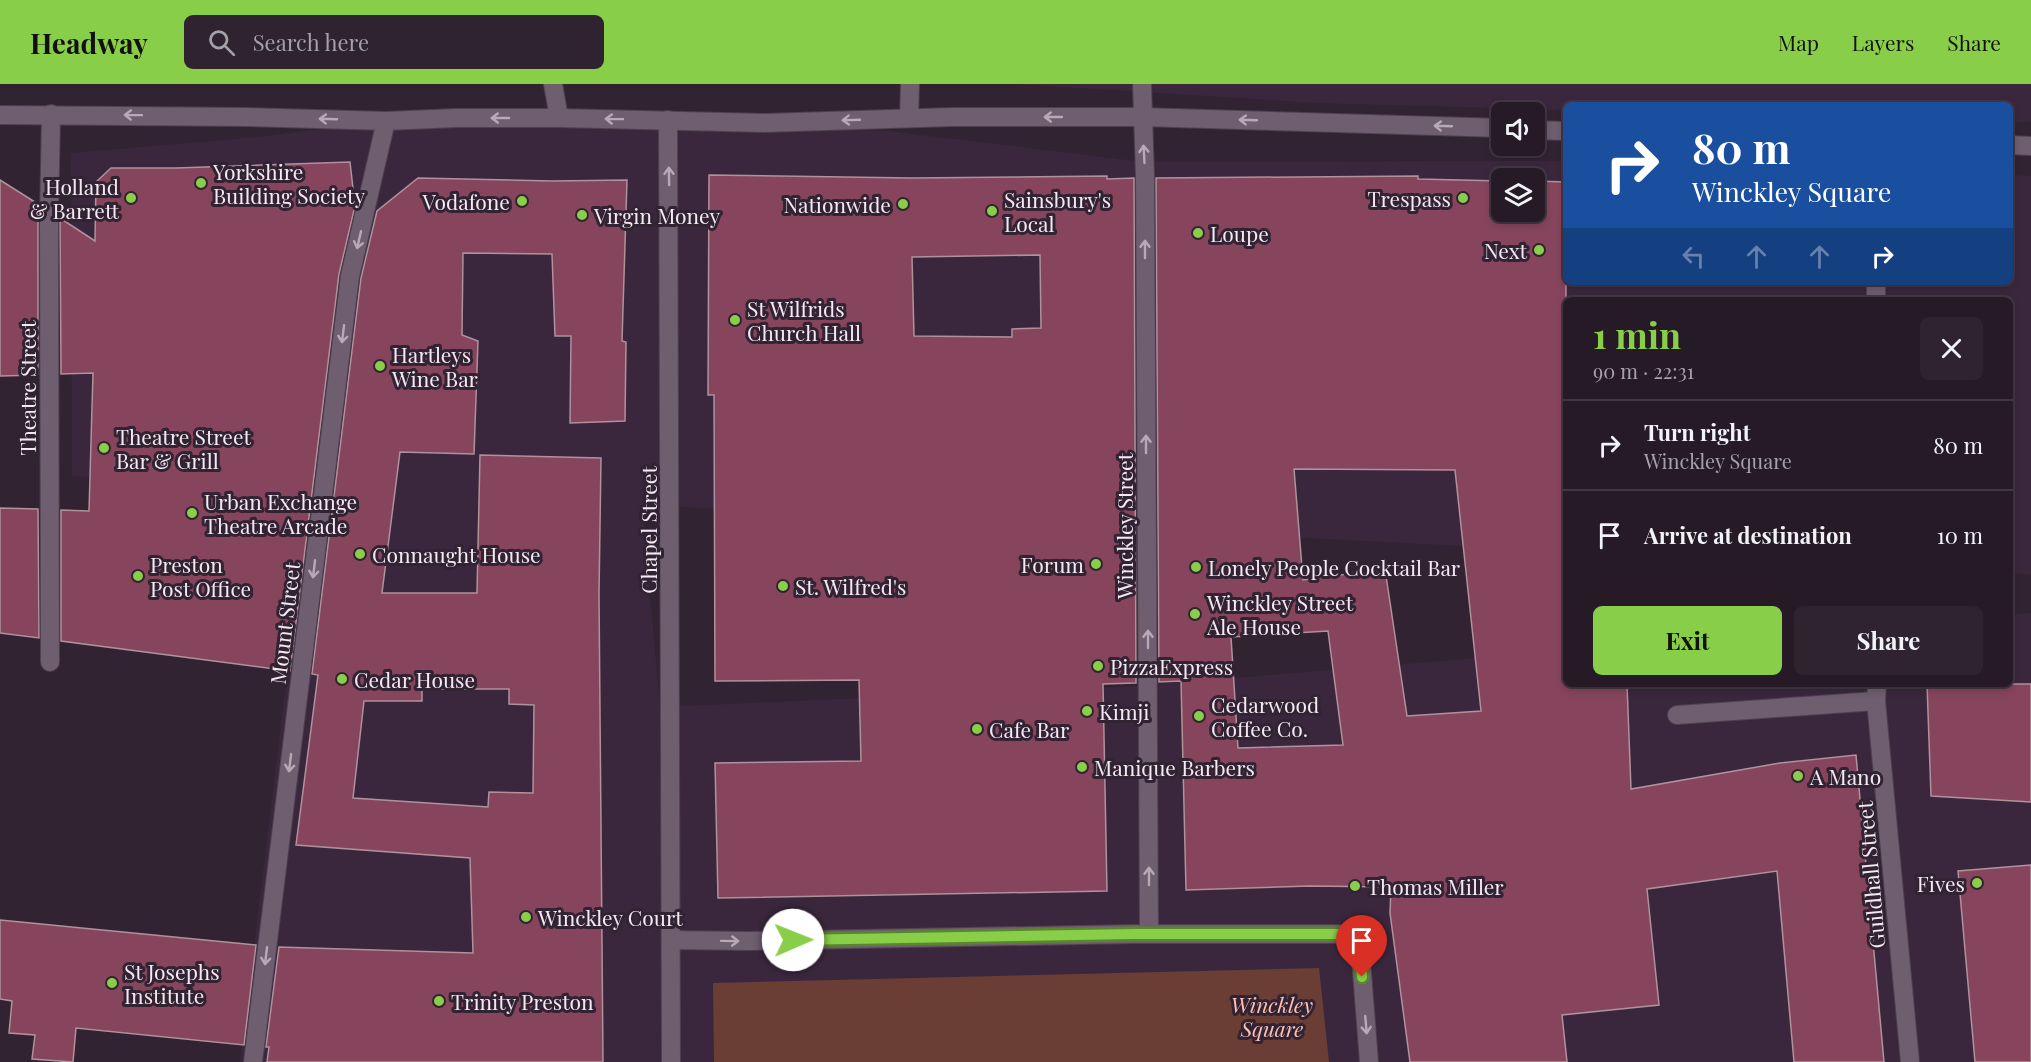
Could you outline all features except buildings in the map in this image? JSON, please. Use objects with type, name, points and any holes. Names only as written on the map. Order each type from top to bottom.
[{"type":"street","points":[[553,84],[559,118]]},
{"type":"street","points":[[909,118],[910,84]]},
{"type":"street","name":"Winckley Street","points":[[1142,84],[1145,176],[1149,934]]},
{"type":"street","name":"Theatre Street","points":[[50,662],[49,221],[51,114]]},
{"type":"street","points":[[0,115],[246,117],[386,121],[559,118],[765,123],[909,118],[1142,117],[1491,128]]},
{"type":"street","name":"Chapel Street","points":[[668,120],[671,940]]},
{"type":"street","name":"Mount Street","points":[[253,1062],[350,276],[386,121]]},
{"type":"street","points":[[1545,130],[1563,131]]},
{"type":"street","points":[[2013,145],[2031,146]]},
{"type":"street","points":[[1677,715],[1876,693]]},
{"type":"street","name":"Guildhall Street","points":[[1876,693],[1910,1062]]},
{"type":"street","points":[[671,1062],[671,940],[748,941],[1149,934],[1359,934],[1369,1062]]},
{"type":"shaded area","points":[[1016,84],[2031,84],[2031,122],[2013,122],[2013,102],[1563,102],[1563,110],[1545,109],[1545,102],[1491,102],[1491,108],[1319,103]]},
{"type":"shaded area","points":[[386,121],[596,121],[887,131],[1143,162],[1563,161],[1563,285],[2013,285],[2013,175],[2031,176],[2031,574],[2013,573],[2013,297],[1563,297],[1563,551],[642,505],[660,707],[1123,687],[1563,651],[1563,687],[2013,687],[2013,615],[2031,613],[2031,1062],[240,1062],[310,488],[72,476],[71,153],[258,137]]},
{"type":"green space","name":"Winckley Square","points":[[1319,968],[1329,1062],[714,1062],[713,983]]},
{"type":"place","name":"Yorkshire Building Society","points":[[201,183]]},
{"type":"place","name":"Holland & Barrett","points":[[131,198]]},
{"type":"place","name":"Trespass","points":[[1463,198]]},
{"type":"place","name":"Vodafone","points":[[522,201]]},
{"type":"place","name":"Nationwide","points":[[903,204]]},
{"type":"place","name":"Sainsbury's Local","points":[[992,211]]},
{"type":"place","name":"Virgin Money","points":[[582,215]]},
{"type":"place","name":"Loupe","points":[[1198,233]]},
{"type":"place","name":"Next","points":[[1539,250]]},
{"type":"place","name":"St Wilfrids Church Hall","points":[[735,320]]},
{"type":"place","name":"Hartleys Wine Bar","points":[[380,366]]},
{"type":"place","name":"Theatre Street Bar & Grill","points":[[104,448]]},
{"type":"place","name":"Urban Exchange Theatre Arcade","points":[[192,513]]},
{"type":"place","name":"Connaught House","points":[[360,554]]},
{"type":"place","name":"Forum","points":[[1096,564]]},
{"type":"place","name":"Lonely People Cocktail Bar","points":[[1196,567]]},
{"type":"place","name":"Preston Post Office","points":[[138,576]]},
{"type":"place","name":"St. Wilfred's","points":[[783,586]]},
{"type":"place","name":"Winckley Street Ale House","points":[[1195,614]]},
{"type":"place","name":"PizzaExpress","points":[[1098,666]]},
{"type":"place","name":"Cedar House","points":[[342,679]]},
{"type":"place","name":"Kimji","points":[[1087,711]]},
{"type":"place","name":"Cedarwood Coffee Co.","points":[[1199,716]]},
{"type":"place","name":"Cafe Bar","points":[[977,729]]},
{"type":"place","name":"Manique Barbers","points":[[1082,767]]},
{"type":"place","name":"A Mano","points":[[1798,776]]},
{"type":"place","name":"Fives","points":[[1977,883]]},
{"type":"place","name":"Thomas Miller","points":[[1355,886]]},
{"type":"place","name":"Winckley Court","points":[[526,917]]},
{"type":"place","name":"St Josephs Institute","points":[[112,983]]},
{"type":"place","name":"Trinity Preston","points":[[439,1001]]},
{"type":"route","points":[[793,940],[1134,934],[1359,934],[1362,977]]}]
